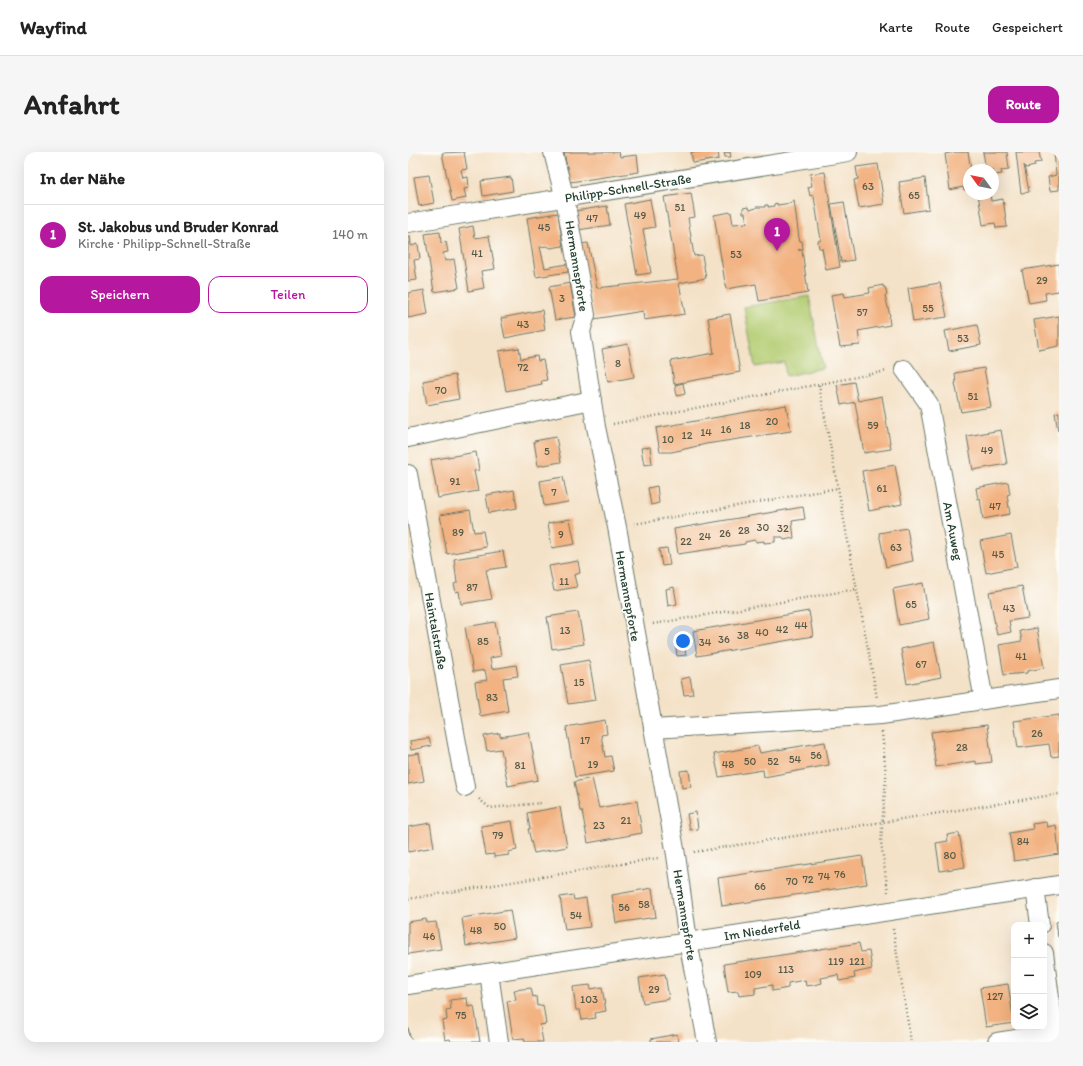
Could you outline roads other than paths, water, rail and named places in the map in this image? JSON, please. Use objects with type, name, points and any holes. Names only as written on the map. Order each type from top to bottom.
[{"type":"street","name":"Hermannspforte","points":[[553,152],[565,199],[586,315],[581,331],[596,427],[617,527],[633,627],[676,855],[688,940],[707,1042]]},
{"type":"street","name":"Philipp-Schnell-Straße","points":[[408,223],[565,199],[848,152]]},
{"type":"street","name":"Am Auweg","points":[[904,369],[929,404],[984,700]]},
{"type":"street","points":[[408,438],[592,400]]},
{"type":"street","name":"Haintalstraße","points":[[408,474],[465,787]]},
{"type":"street","points":[[653,729],[881,715],[1059,688]]},
{"type":"street","name":"Im Niederfeld","points":[[408,985],[688,940],[1059,885]]},
{"type":"street","points":[[1035,888],[1040,922]]},
{"type":"street","points":[[997,1042],[1055,1037],[1045,958]]},
{"type":"street","points":[[489,973],[499,1042]]},
{"type":"place","name":"St. Jakobus und Bruder Konrad","points":[[777,251]]}]
